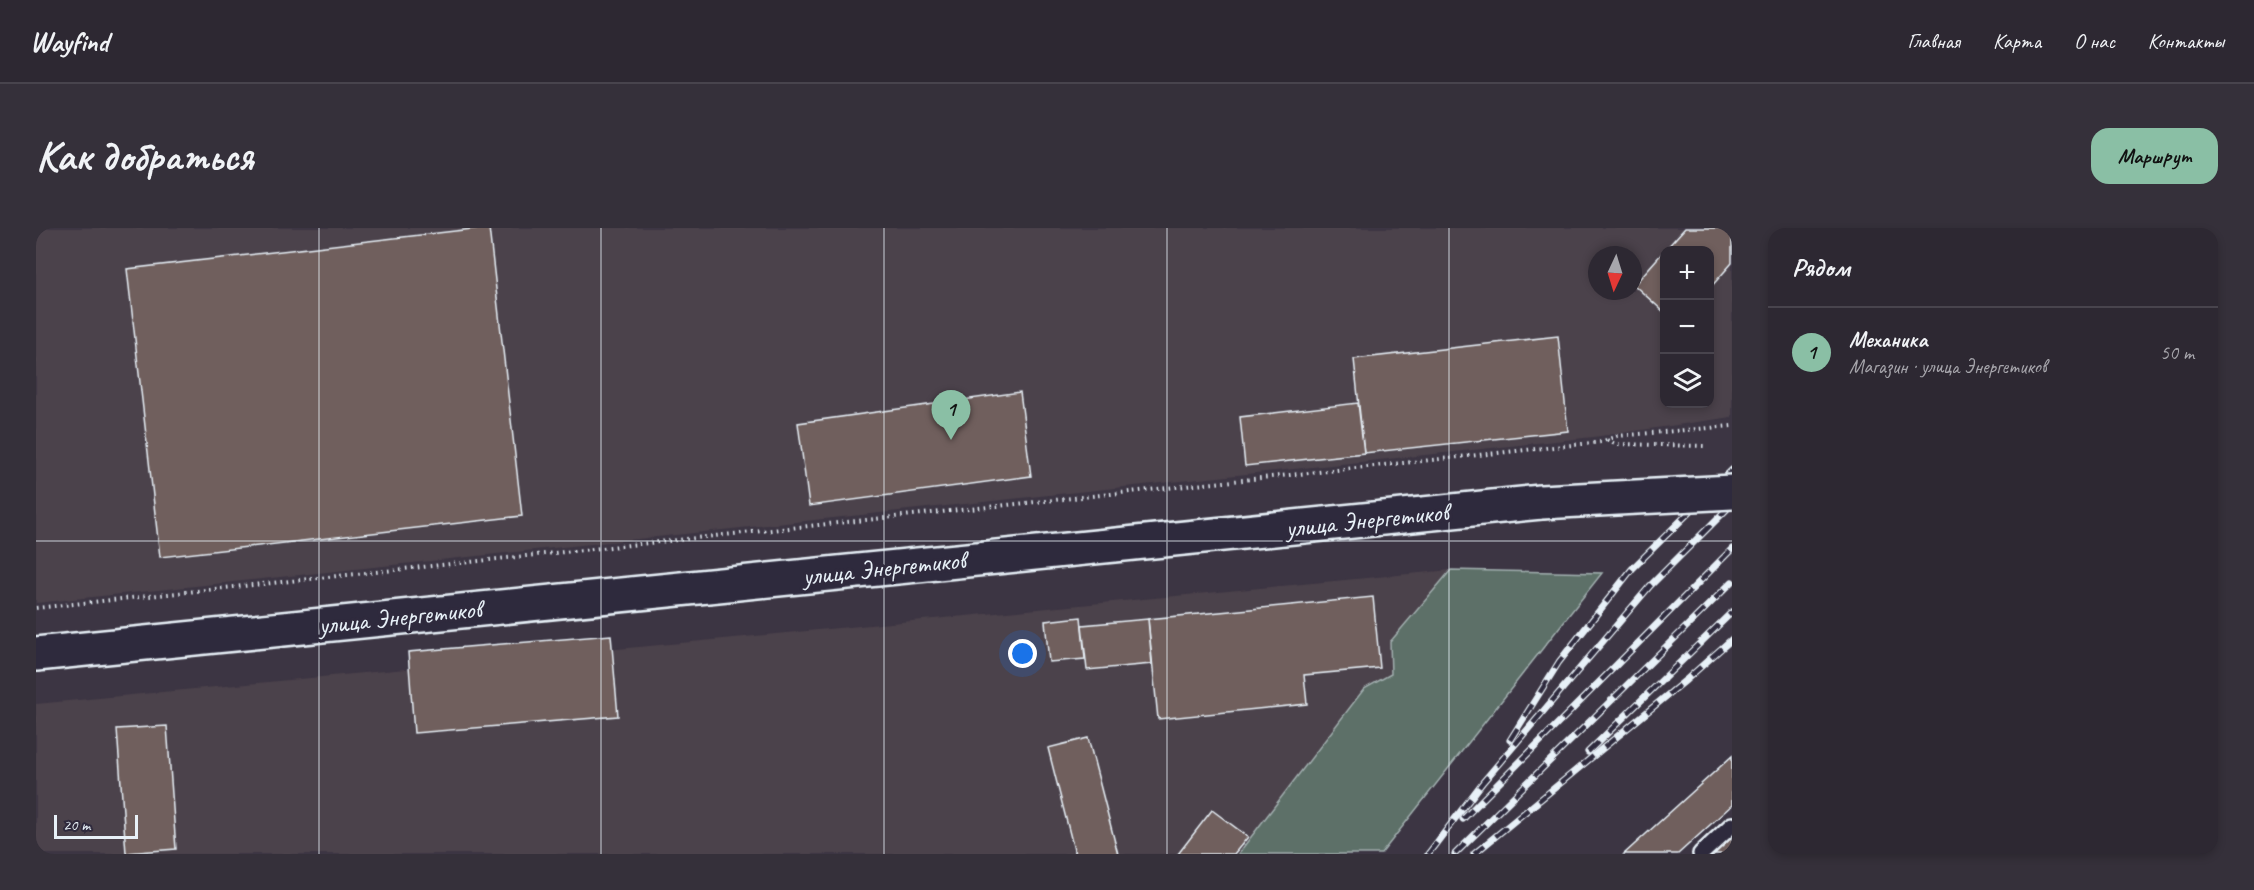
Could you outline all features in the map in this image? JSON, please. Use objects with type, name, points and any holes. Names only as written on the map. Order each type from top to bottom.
[{"type":"main road","name":"улица Энергетиков","points":[[36,654],[1541,502],[1732,492]]},
{"type":"lane","points":[[1701,854],[1732,825]]},
{"type":"path","points":[[36,608],[1607,440],[1617,436],[1732,426]]},
{"type":"path","points":[[1607,440],[1615,444],[1704,446]]},
{"type":"shaded area","points":[[36,228],[1732,228],[1732,417],[1593,437],[36,603]]},
{"type":"shaded area","points":[[1451,570],[1390,642],[1391,674],[1364,689],[1238,854],[36,854],[36,704]]},
{"type":"green space","points":[[1451,570],[1602,573],[1381,854],[1238,854],[1364,689],[1391,674],[1390,642]]},
{"type":"building","points":[[489,228],[522,516],[160,557],[127,269]]},
{"type":"building","points":[[1685,228],[1727,228],[1732,233],[1732,263],[1714,283],[1714,246],[1669,246]]},
{"type":"building","points":[[1660,256],[1660,308],[1642,292],[1642,276]]},
{"type":"building","points":[[1558,336],[1568,431],[1364,453],[1354,359]]},
{"type":"building","points":[[1020,392],[1031,476],[809,506],[798,423]]},
{"type":"building","points":[[1358,403],[1364,453],[1245,466],[1240,417]]},
{"type":"building","points":[[1373,597],[1380,668],[1304,675],[1307,704],[1158,719],[1148,619]]},
{"type":"building","points":[[1081,617],[1085,659],[1049,662],[1045,621]]},
{"type":"building","points":[[1148,619],[1152,664],[1087,670],[1082,625]]},
{"type":"building","points":[[611,635],[618,716],[414,733],[408,652]]},
{"type":"building","points":[[167,726],[176,849],[126,853],[117,729]]},
{"type":"building","points":[[1088,738],[1118,854],[1075,854],[1048,748]]},
{"type":"building","points":[[1732,756],[1732,805],[1678,854],[1624,854]]},
{"type":"building","points":[[1212,810],[1248,837],[1234,854],[1178,854]]},
{"type":"building","points":[[1732,837],[1732,854],[1713,854]]},
{"type":"railway","points":[[1510,740],[1559,662],[1632,569],[1732,470]]},
{"type":"railway","points":[[1428,854],[1483,782],[1650,586],[1732,504]]},
{"type":"railway","points":[[1463,819],[1732,549]]},
{"type":"railway","points":[[1455,854],[1732,582]]},
{"type":"railway","points":[[1588,752],[1732,612]]},
{"type":"railway","points":[[1474,854],[1686,680],[1732,639]]},
{"type":"place","name":"Механика","points":[[951,440]]}]
